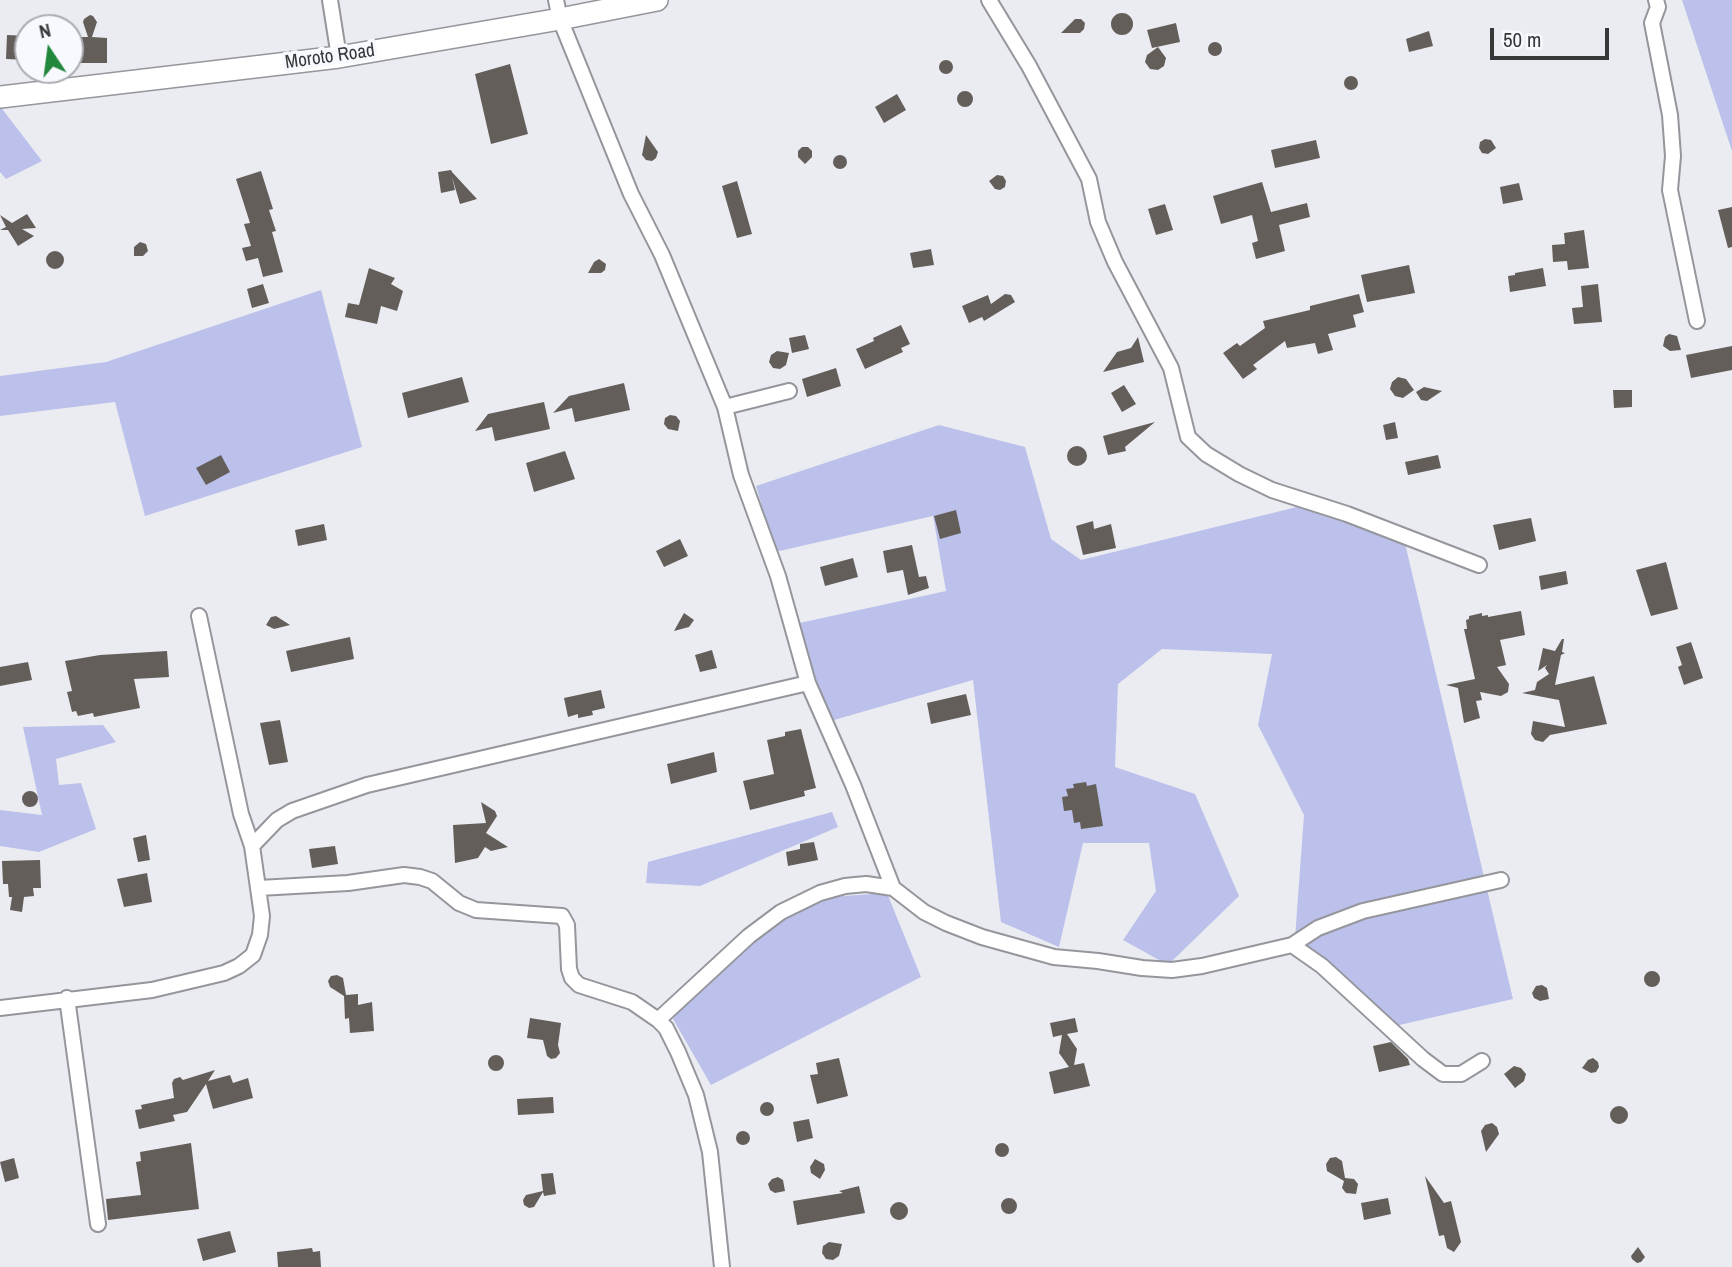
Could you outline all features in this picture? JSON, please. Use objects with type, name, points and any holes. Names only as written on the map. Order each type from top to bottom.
[{"type":"main road","name":"Moroto Road","points":[[0,97],[339,57],[558,10],[657,0]]},
{"type":"street","points":[[330,0],[339,57]]},
{"type":"street","points":[[989,0],[1023,55],[1089,179],[1098,222],[1115,262],[1171,368],[1188,438],[1206,454],[1272,490],[1347,514],[1479,565]]},
{"type":"street","points":[[1656,0],[1658,7],[1652,23],[1670,114],[1673,156],[1670,190],[1697,321]]},
{"type":"street","points":[[558,10],[631,194],[662,255],[725,407],[741,475],[778,576],[808,683],[853,785],[893,888]]},
{"type":"street","points":[[725,407],[789,390]]},
{"type":"street","points":[[0,1008],[152,990],[224,973],[253,955],[260,936],[262,916],[259,888],[252,846],[239,801],[199,615]]},
{"type":"street","points":[[252,846],[276,820],[292,811],[367,785],[808,683]]},
{"type":"street","points":[[259,888],[348,883],[404,875],[432,881],[460,903],[476,910],[562,916],[566,925],[572,978],[579,985],[632,1002],[658,1020],[666,1028],[678,1052],[696,1095],[710,1152],[722,1267]]},
{"type":"street","points":[[658,1020],[749,936],[781,912],[821,893],[845,886],[866,884],[893,888],[925,912],[946,923],[982,937],[1054,957],[1172,970],[1202,966],[1292,944],[1325,925],[1363,911],[1501,880]]},
{"type":"street","points":[[1292,944],[1332,974],[1423,1059],[1443,1074],[1461,1074],[1482,1061]]},
{"type":"street","points":[[67,998],[98,1224]]},
{"type":"shaded area","points":[[1682,0],[1732,0],[1732,151]]},
{"type":"shaded area","points":[[0,106],[42,161],[6,179],[0,172]]},
{"type":"shaded area","points":[[321,290],[362,447],[145,516],[115,402],[0,416],[0,376],[106,362]]},
{"type":"shaded area","points":[[939,425],[1025,447],[1051,539],[1081,560],[1305,505],[1403,535],[1513,999],[1395,1026],[1295,938],[1304,815],[1258,725],[1272,654],[1162,649],[1118,684],[1115,767],[1195,794],[1239,896],[1168,965],[1123,940],[1156,891],[1149,843],[1083,843],[1059,947],[1001,922],[973,680],[827,722],[795,624],[946,591],[933,516],[775,552],[756,486]]},
{"type":"shaded area","points":[[103,725],[116,742],[56,759],[59,785],[81,783],[96,829],[39,852],[0,846],[0,810],[42,815],[23,727]]},
{"type":"shaded area","points":[[832,812],[838,827],[700,886],[646,883],[648,862]]},
{"type":"shaded area","points":[[887,893],[921,977],[711,1085],[673,1019],[703,970],[802,899]]},
{"type":"building","points":[[1122,13],[1132,20],[1133,24],[1126,34],[1122,35],[1112,28],[1111,24],[1118,14]]},
{"type":"building","points":[[90,15],[97,22],[92,37],[107,38],[107,63],[84,63],[84,37],[88,37],[84,19]]},
{"type":"building","points":[[1075,19],[1081,19],[1085,23],[1080,33],[1061,33]]},
{"type":"building","points":[[1176,23],[1180,42],[1152,48],[1147,30]]},
{"type":"building","points":[[1429,31],[1433,46],[1409,52],[1406,39]]},
{"type":"building","points":[[7,35],[14,35],[14,59],[6,59]]},
{"type":"building","points":[[1212,42],[1218,42],[1222,49],[1218,56],[1212,56],[1208,52],[1208,46]]},
{"type":"building","points":[[1158,47],[1166,58],[1164,66],[1158,70],[1150,69],[1145,62],[1147,55]]},
{"type":"building","points":[[943,60],[949,60],[953,67],[949,74],[943,74],[939,70],[939,64]]},
{"type":"building","points":[[510,64],[528,134],[491,144],[475,74]]},
{"type":"building","points":[[1348,76],[1354,76],[1358,83],[1354,90],[1348,90],[1344,86],[1344,80]]},
{"type":"building","points":[[962,91],[968,91],[973,99],[971,105],[962,107],[957,102],[957,96]]},
{"type":"building","points":[[897,94],[906,110],[884,123],[875,107]]},
{"type":"building","points":[[646,135],[658,152],[652,161],[646,160],[642,155]]},
{"type":"building","points":[[1316,140],[1320,158],[1275,168],[1271,150]]},
{"type":"building","points":[[1491,140],[1496,148],[1488,154],[1482,153],[1479,148],[1480,142]]},
{"type":"building","points":[[802,147],[808,147],[812,151],[812,157],[805,164],[798,157],[798,151]]},
{"type":"building","points":[[837,155],[843,155],[847,162],[843,169],[837,169],[833,165],[833,159]]},
{"type":"building","points":[[451,170],[477,199],[460,204],[452,177],[455,190],[441,193],[438,172]]},
{"type":"building","points":[[261,171],[273,209],[269,210],[276,231],[272,232],[283,272],[263,277],[258,258],[246,261],[242,248],[251,246],[244,224],[250,223],[236,179]]},
{"type":"building","points":[[997,175],[1003,176],[1006,181],[1005,187],[1000,190],[995,189],[989,181]]},
{"type":"building","points":[[737,181],[752,234],[737,238],[722,186]]},
{"type":"building","points":[[1262,182],[1271,212],[1307,203],[1310,217],[1279,225],[1285,251],[1256,259],[1252,243],[1258,241],[1252,215],[1221,224],[1213,196]]},
{"type":"building","points":[[1519,183],[1523,200],[1503,204],[1500,187]]},
{"type":"building","points":[[1165,204],[1173,230],[1156,235],[1148,209]]},
{"type":"building","points":[[1732,207],[1732,247],[1728,248],[1718,210]]},
{"type":"building","points":[[27,214],[36,228],[22,229],[34,236],[18,246],[8,230],[0,230],[6,227],[0,215],[12,223]]},
{"type":"building","points":[[1584,230],[1589,268],[1568,270],[1567,261],[1553,262],[1552,245],[1565,244],[1564,233]]},
{"type":"building","points":[[140,242],[146,244],[148,251],[143,256],[134,256],[134,247]]},
{"type":"building","points":[[931,249],[934,265],[913,268],[910,253]]},
{"type":"building","points":[[55,251],[61,254],[64,260],[61,266],[55,269],[49,266],[46,260],[49,254]]},
{"type":"building","points":[[599,259],[606,264],[605,270],[601,273],[588,273],[594,262]]},
{"type":"building","points":[[1409,265],[1415,293],[1367,302],[1361,275]]},
{"type":"building","points":[[369,268],[395,278],[391,284],[403,291],[397,311],[381,306],[377,324],[345,317],[348,303],[359,305]]},
{"type":"building","points":[[1543,268],[1546,286],[1510,292],[1508,276]]},
{"type":"building","points":[[263,284],[269,303],[252,308],[247,289]]},
{"type":"building","points":[[1598,284],[1602,322],[1574,324],[1572,308],[1583,307],[1581,286]]},
{"type":"building","points":[[1005,294],[1011,295],[1015,302],[984,321],[982,317],[969,323],[962,306],[988,295],[991,304]]},
{"type":"building","points":[[1359,294],[1364,312],[1353,315],[1356,327],[1328,334],[1333,350],[1318,354],[1315,343],[1287,348],[1285,341],[1253,365],[1257,369],[1243,379],[1223,353],[1237,343],[1240,346],[1265,328],[1263,321],[1310,310],[1310,306]]},
{"type":"building","points":[[901,325],[910,344],[901,348],[903,352],[865,369],[856,349]]},
{"type":"building","points":[[1669,334],[1677,336],[1681,350],[1670,351],[1663,346],[1665,337]]},
{"type":"building","points":[[805,335],[809,349],[792,353],[789,338]]},
{"type":"building","points":[[1138,337],[1144,362],[1103,372],[1117,352],[1131,348]]},
{"type":"building","points":[[1732,346],[1732,370],[1691,378],[1686,355]]},
{"type":"building","points":[[777,351],[789,353],[786,365],[780,369],[773,368],[769,362],[771,355]]},
{"type":"building","points":[[836,368],[841,386],[807,397],[802,379]]},
{"type":"building","points":[[462,377],[469,402],[408,418],[402,393]]},
{"type":"building","points":[[1398,377],[1406,379],[1414,390],[1403,398],[1395,396],[1390,389],[1392,382]]},
{"type":"building","points":[[624,383],[630,410],[575,422],[572,408],[553,413],[569,396]]},
{"type":"building","points":[[1124,385],[1136,404],[1122,412],[1111,393]]},
{"type":"building","points":[[1424,387],[1442,391],[1427,401],[1421,400],[1416,392]]},
{"type":"building","points":[[1613,390],[1632,390],[1632,407],[1614,408]]},
{"type":"building","points":[[544,402],[550,429],[495,441],[492,427],[475,431],[488,414]]},
{"type":"building","points":[[676,416],[680,421],[678,431],[668,429],[664,424],[665,418]]},
{"type":"building","points":[[1155,422],[1125,447],[1126,451],[1108,455],[1103,436]]},
{"type":"building","points":[[1395,422],[1398,438],[1386,440],[1383,425]]},
{"type":"building","points":[[1077,446],[1084,449],[1087,456],[1084,463],[1077,466],[1070,463],[1067,456],[1070,449]]},
{"type":"building","points":[[565,451],[575,479],[534,492],[526,463]]},
{"type":"building","points":[[221,455],[230,472],[206,485],[196,468]]},
{"type":"building","points":[[1438,455],[1441,468],[1408,475],[1405,462]]},
{"type":"building","points":[[956,510],[961,533],[940,539],[934,516]]},
{"type":"building","points":[[1531,518],[1536,541],[1499,550],[1493,525]]},
{"type":"building","points":[[1093,521],[1094,529],[1111,524],[1116,548],[1083,555],[1076,526]]},
{"type":"building","points":[[324,524],[327,540],[298,546],[295,530]]},
{"type":"building","points":[[680,539],[688,556],[664,567],[656,551]]},
{"type":"building","points":[[912,545],[919,577],[926,576],[929,588],[908,595],[903,570],[887,573],[883,551]]},
{"type":"building","points":[[853,558],[858,577],[825,586],[820,567]]},
{"type":"building","points":[[1666,562],[1678,609],[1651,616],[1636,570]]},
{"type":"building","points":[[1566,571],[1568,584],[1541,590],[1539,576]]},
{"type":"building","points":[[1521,611],[1525,635],[1500,640],[1506,665],[1497,667],[1509,684],[1508,692],[1501,696],[1480,692],[1482,700],[1476,701],[1480,718],[1464,723],[1458,688],[1446,685],[1475,679],[1464,629],[1467,629],[1466,620],[1469,616],[1482,613],[1482,616],[1488,617]]},
{"type":"building","points":[[684,613],[694,620],[689,627],[674,631]]},
{"type":"building","points":[[276,616],[290,625],[274,629],[266,625],[271,617]]},
{"type":"building","points":[[350,637],[354,659],[291,672],[286,651]]},
{"type":"building","points":[[1562,639],[1562,652],[1565,653],[1561,655],[1555,685],[1594,676],[1607,724],[1550,735],[1543,742],[1535,740],[1531,734],[1533,721],[1565,727],[1559,700],[1522,693],[1535,690],[1537,682],[1549,674],[1545,668],[1547,665],[1538,671],[1543,648],[1555,651]]},
{"type":"building","points":[[1691,642],[1703,678],[1684,685],[1678,667],[1682,665],[1676,647]]},
{"type":"building","points":[[712,650],[717,668],[700,672],[695,655]]},
{"type":"building","points":[[167,651],[169,677],[134,679],[140,708],[94,717],[93,713],[78,716],[76,711],[72,712],[67,692],[72,691],[65,661],[100,655]]},
{"type":"building","points":[[28,662],[32,680],[0,686],[0,667]]},
{"type":"building","points":[[601,690],[605,708],[592,711],[593,715],[578,718],[578,714],[568,717],[564,698]]},
{"type":"building","points":[[966,694],[971,715],[931,724],[927,703]]},
{"type":"building","points":[[280,720],[288,762],[269,765],[260,723]]},
{"type":"building","points":[[801,729],[816,788],[804,791],[805,796],[750,810],[743,781],[774,774],[767,740]]},
{"type":"building","points":[[714,752],[717,772],[671,784],[667,764]]},
{"type":"building","points":[[1086,782],[1087,786],[1096,784],[1103,826],[1081,829],[1080,822],[1074,823],[1072,810],[1064,811],[1062,797],[1068,796],[1066,789],[1074,788],[1073,784]]},
{"type":"building","points":[[30,791],[38,799],[30,807],[22,799]]},
{"type":"building","points":[[481,802],[495,811],[497,816],[486,833],[508,847],[491,851],[485,847],[478,858],[455,863],[453,825],[486,823]]},
{"type":"building","points":[[146,835],[150,860],[138,862],[133,838]]},
{"type":"building","points":[[814,842],[818,860],[788,866],[786,852],[800,849],[800,844]]},
{"type":"building","points":[[335,846],[338,864],[312,868],[309,849]]},
{"type":"building","points":[[40,860],[41,888],[33,888],[34,896],[24,897],[22,912],[10,910],[12,897],[9,897],[8,884],[3,884],[2,861]]},
{"type":"building","points":[[147,873],[152,902],[124,907],[117,879]]},
{"type":"building","points":[[1652,971],[1660,979],[1652,987],[1644,979]]},
{"type":"building","points":[[331,976],[343,978],[346,995],[358,994],[358,1005],[372,1002],[374,1031],[350,1033],[349,1018],[345,1019],[344,996],[330,987],[328,981]]},
{"type":"building","points":[[1536,986],[1547,988],[1549,999],[1540,1001],[1534,998],[1532,993]]},
{"type":"building","points":[[530,1018],[561,1023],[558,1045],[560,1053],[556,1058],[547,1056],[543,1040],[527,1038]]},
{"type":"building","points":[[1075,1018],[1078,1032],[1067,1034],[1077,1049],[1074,1065],[1084,1063],[1090,1086],[1054,1094],[1049,1072],[1069,1067],[1059,1053],[1062,1035],[1053,1037],[1050,1023]]},
{"type":"building","points":[[1391,1042],[1408,1059],[1410,1065],[1379,1072],[1373,1046]]},
{"type":"building","points":[[493,1055],[499,1055],[504,1063],[502,1069],[493,1071],[488,1066],[488,1060]]},
{"type":"building","points":[[839,1058],[848,1096],[817,1104],[810,1075],[818,1074],[816,1063]]},
{"type":"building","points":[[1593,1058],[1599,1067],[1596,1072],[1591,1073],[1582,1068]]},
{"type":"building","points":[[1514,1066],[1521,1068],[1526,1074],[1524,1081],[1515,1088],[1504,1074]]},
{"type":"building","points":[[215,1070],[208,1081],[230,1075],[233,1083],[248,1078],[253,1098],[213,1109],[206,1084],[187,1112],[173,1115],[175,1121],[139,1129],[135,1110],[142,1109],[141,1105],[174,1098],[174,1079],[180,1077],[183,1080]]},
{"type":"building","points":[[553,1097],[554,1113],[518,1115],[517,1099]]},
{"type":"building","points":[[764,1102],[770,1102],[774,1109],[770,1116],[764,1116],[760,1112],[760,1106]]},
{"type":"building","points":[[1619,1106],[1625,1109],[1628,1115],[1625,1121],[1619,1124],[1613,1121],[1610,1115],[1613,1109]]},
{"type":"building","points":[[809,1119],[813,1138],[797,1142],[793,1122]]},
{"type":"building","points":[[1492,1123],[1499,1134],[1486,1152],[1481,1131],[1485,1125]]},
{"type":"building","points":[[740,1131],[746,1131],[750,1138],[746,1145],[740,1145],[736,1141],[736,1135]]},
{"type":"building","points":[[191,1143],[199,1209],[108,1220],[106,1199],[141,1195],[136,1162],[141,1161],[140,1152]]},
{"type":"building","points":[[999,1143],[1005,1143],[1009,1150],[1005,1157],[999,1157],[995,1153],[995,1147]]},
{"type":"building","points":[[1336,1157],[1342,1161],[1345,1178],[1354,1179],[1358,1184],[1356,1194],[1346,1193],[1342,1188],[1344,1181],[1327,1171],[1326,1164],[1330,1158]]},
{"type":"building","points":[[14,1158],[19,1178],[5,1182],[0,1162]]},
{"type":"building","points":[[815,1159],[824,1164],[825,1170],[820,1179],[811,1173],[810,1167]]},
{"type":"building","points":[[553,1173],[556,1194],[544,1196],[543,1192],[534,1207],[524,1205],[526,1195],[543,1191],[541,1174]]},
{"type":"building","points":[[1425,1176],[1444,1203],[1451,1201],[1461,1242],[1454,1252],[1447,1248],[1444,1235],[1439,1236]]},
{"type":"building","points":[[778,1177],[783,1180],[785,1191],[775,1193],[770,1190],[768,1184]]},
{"type":"building","points":[[859,1186],[865,1213],[797,1225],[793,1201],[843,1193],[839,1191]]},
{"type":"building","points":[[1009,1198],[1015,1200],[1015,1212],[1009,1214],[1003,1212],[1001,1206],[1003,1200]]},
{"type":"building","points":[[1388,1198],[1391,1214],[1364,1220],[1361,1203]]},
{"type":"building","points":[[899,1202],[905,1205],[908,1211],[905,1217],[899,1220],[893,1217],[890,1211],[893,1205]]},
{"type":"building","points":[[230,1231],[236,1252],[203,1261],[197,1239]]},
{"type":"building","points":[[829,1242],[842,1244],[839,1256],[833,1260],[826,1259],[822,1253],[823,1246]]},
{"type":"building","points":[[1638,1247],[1645,1257],[1637,1263],[1631,1256]]},
{"type":"building","points":[[312,1248],[313,1252],[320,1251],[321,1267],[278,1267],[277,1252]]}]
